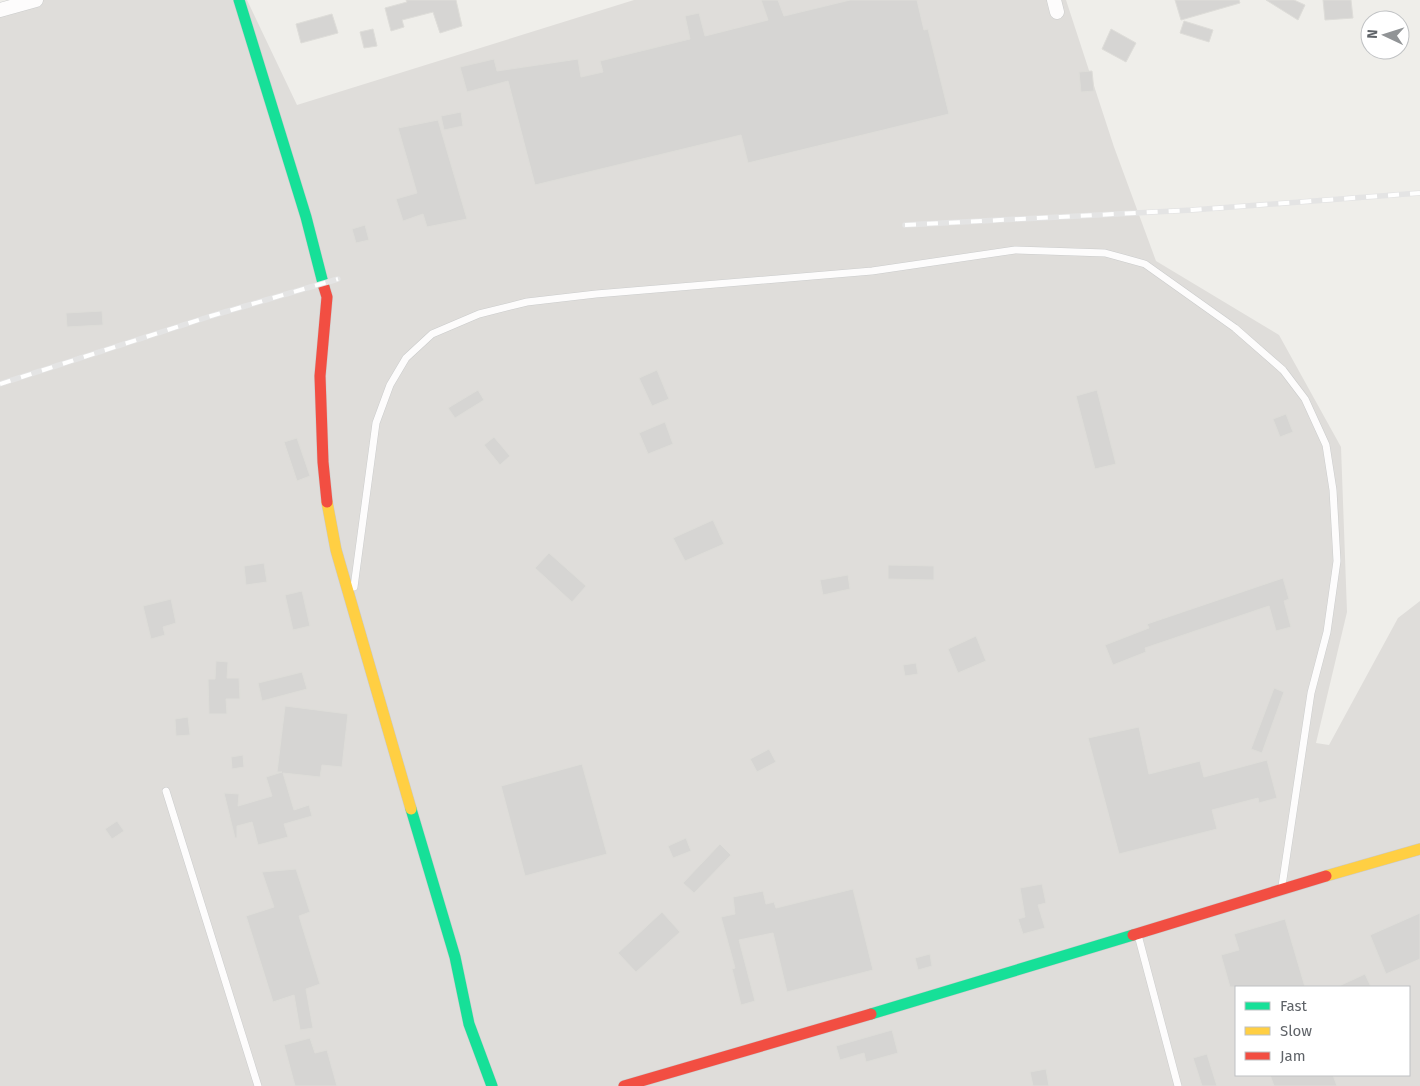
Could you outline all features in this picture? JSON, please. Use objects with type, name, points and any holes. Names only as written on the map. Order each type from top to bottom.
[{"type":"street","points":[[0,10],[36,0]]},
{"type":"street","points":[[239,0],[306,217],[327,297],[320,376],[323,462],[329,518],[351,606],[454,957],[469,1024],[492,1086]]},
{"type":"street","points":[[624,1086],[835,1026],[1022,968],[1138,935],[1281,889],[1420,849]]},
{"type":"lane","points":[[351,606],[375,430],[390,385],[406,358],[432,334],[479,314],[527,302],[586,295],[872,271],[1015,250],[1105,253],[1144,264],[1235,328],[1283,370],[1305,399],[1326,445],[1333,490],[1337,561],[1327,632],[1308,712],[1281,889]]},
{"type":"lane","points":[[166,791],[258,1086]]},
{"type":"lane","points":[[1138,935],[1178,1086]]},
{"type":"shaded area","points":[[27,0],[247,0],[297,105],[634,0],[1066,0],[1114,147],[1156,261],[1279,335],[1341,447],[1347,612],[1316,743],[1329,745],[1398,618],[1420,601],[1420,1086],[0,1086],[0,8]]},
{"type":"building","points":[[406,0],[456,0],[462,26],[440,33],[433,12],[402,20],[404,27],[391,31],[385,8],[407,2]]},
{"type":"building","points":[[761,0],[778,0],[784,16],[850,0],[917,0],[924,30],[928,29],[949,114],[748,163],[741,135],[535,185],[508,81],[467,92],[460,67],[494,59],[497,71],[578,59],[581,77],[603,72],[600,61],[690,39],[685,16],[699,13],[705,36],[768,20]]},
{"type":"building","points":[[1175,0],[1239,0],[1240,3],[1181,20]]},
{"type":"building","points":[[1266,0],[1294,0],[1305,5],[1298,20]]},
{"type":"building","points":[[1323,0],[1351,0],[1353,18],[1325,20]]},
{"type":"building","points":[[332,14],[338,33],[301,43],[296,24]]},
{"type":"building","points":[[1184,21],[1213,30],[1209,42],[1180,33]]},
{"type":"building","points":[[373,29],[377,46],[364,48],[360,32]]},
{"type":"building","points":[[1111,29],[1136,43],[1126,62],[1102,49]]},
{"type":"building","points":[[1092,71],[1094,91],[1081,92],[1079,72]]},
{"type":"building","points":[[461,112],[463,126],[444,130],[441,116]]},
{"type":"building","points":[[438,120],[467,219],[427,227],[423,214],[403,221],[396,199],[417,193],[398,128]]},
{"type":"building","points":[[365,225],[369,240],[356,243],[352,229]]},
{"type":"building","points":[[102,311],[103,325],[67,327],[66,313]]},
{"type":"building","points":[[657,370],[669,399],[652,406],[639,378]]},
{"type":"building","points":[[478,390],[484,400],[455,418],[448,408]]},
{"type":"building","points":[[1097,390],[1116,464],[1095,469],[1076,396]]},
{"type":"building","points":[[1286,414],[1293,432],[1280,437],[1273,419]]},
{"type":"building","points":[[665,422],[673,444],[648,454],[639,433]]},
{"type":"building","points":[[494,437],[510,456],[500,465],[484,445]]},
{"type":"building","points":[[297,438],[310,476],[297,481],[284,442]]},
{"type":"building","points":[[713,520],[724,544],[685,561],[673,538]]},
{"type":"building","points":[[549,553],[586,586],[572,602],[535,568]]},
{"type":"building","points":[[264,563],[267,582],[246,585],[244,566]]},
{"type":"building","points":[[888,565],[934,566],[934,580],[888,579]]},
{"type":"building","points":[[848,575],[850,589],[823,595],[820,580]]},
{"type":"building","points":[[1283,578],[1289,599],[1284,601],[1291,627],[1276,631],[1269,606],[1145,648],[1146,652],[1113,665],[1105,645],[1149,628],[1147,624]]},
{"type":"building","points":[[302,591],[310,626],[293,630],[285,595]]},
{"type":"building","points":[[171,599],[176,623],[163,627],[165,635],[151,639],[143,606]]},
{"type":"building","points":[[976,636],[986,661],[958,673],[948,649]]},
{"type":"building","points":[[216,661],[228,662],[227,678],[239,678],[240,699],[226,699],[227,714],[209,714],[208,679],[215,679]]},
{"type":"building","points":[[916,663],[918,674],[905,676],[903,665]]},
{"type":"building","points":[[302,672],[307,689],[262,701],[258,683]]},
{"type":"building","points":[[1274,688],[1284,692],[1262,753],[1251,749]]},
{"type":"building","points":[[285,706],[348,714],[342,767],[322,765],[320,777],[283,773],[294,810],[309,805],[312,816],[284,824],[288,837],[258,845],[252,822],[237,826],[237,838],[235,838],[224,793],[239,794],[238,806],[272,796],[266,777],[282,772],[277,772]]},
{"type":"building","points":[[188,717],[190,735],[176,736],[175,719]]},
{"type":"building","points":[[1139,727],[1149,774],[1200,761],[1204,777],[1267,760],[1277,798],[1259,803],[1258,798],[1212,810],[1217,829],[1119,854],[1088,738]]},
{"type":"building","points":[[769,749],[776,762],[757,772],[750,759]]},
{"type":"building","points":[[243,755],[244,767],[232,769],[231,757]]},
{"type":"building","points":[[582,764],[607,854],[525,876],[501,786]]},
{"type":"building","points":[[117,821],[124,831],[112,839],[105,829]]},
{"type":"building","points":[[686,838],[691,851],[673,858],[668,846]]},
{"type":"building","points":[[720,844],[731,855],[694,893],[683,883]]},
{"type":"building","points":[[296,869],[310,912],[299,916],[320,984],[306,989],[313,1028],[300,1030],[294,995],[273,1002],[246,916],[274,907],[262,872]]},
{"type":"building","points":[[1042,884],[1046,903],[1038,905],[1045,928],[1023,934],[1018,919],[1025,917],[1020,888]]},
{"type":"building","points":[[853,889],[873,970],[787,992],[773,933],[739,940],[755,1001],[741,1005],[732,969],[735,968],[721,917],[735,914],[733,897],[763,891],[766,904],[774,902],[776,908]]},
{"type":"building","points":[[662,912],[680,932],[636,972],[618,953]]},
{"type":"building","points":[[1420,913],[1420,959],[1386,974],[1370,935]]},
{"type":"building","points":[[1285,919],[1305,986],[1230,987],[1221,955],[1239,950],[1234,934]]},
{"type":"building","points":[[930,954],[932,966],[918,970],[915,958]]},
{"type":"building","points":[[1365,974],[1371,986],[1339,986]]},
{"type":"building","points":[[892,1030],[898,1053],[866,1062],[864,1053],[840,1060],[836,1046]]},
{"type":"building","points":[[310,1038],[315,1053],[327,1050],[337,1086],[295,1086],[284,1045]]},
{"type":"building","points":[[1207,1054],[1217,1086],[1202,1086],[1193,1058]]},
{"type":"building","points":[[1046,1069],[1049,1086],[1033,1086],[1030,1072]]},
{"type":"building","points":[[1270,1076],[1333,1076],[1337,1086],[1274,1086]]},
{"type":"railway","points":[[905,225],[1192,210],[1420,193]]},
{"type":"railway","points":[[0,384],[211,316],[338,279]]},
{"type":"traffic: fast","points":[[239,0],[306,217],[324,287]]},
{"type":"traffic: fast","points":[[411,809],[455,957],[469,1024],[492,1086]]},
{"type":"traffic: fast","points":[[871,1014],[1133,935]]},
{"type":"traffic: slow","points":[[327,502],[336,550],[411,809]]},
{"type":"traffic: slow","points":[[1326,876],[1420,849]]},
{"type":"traffic: jam","points":[[324,287],[327,297],[320,376],[323,462],[327,502]]},
{"type":"traffic: jam","points":[[1133,935],[1326,876]]},
{"type":"traffic: jam","points":[[624,1086],[871,1014]]}]
